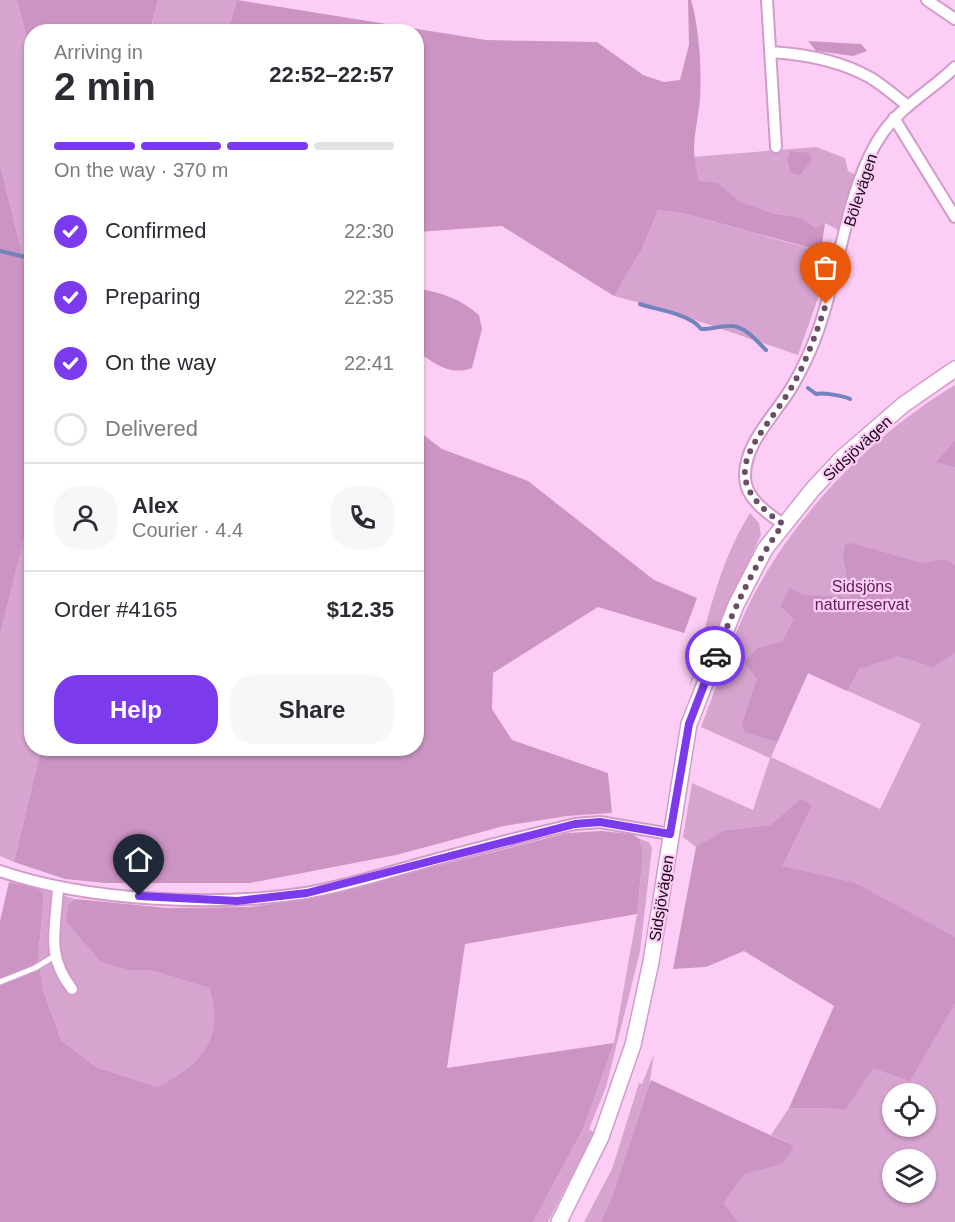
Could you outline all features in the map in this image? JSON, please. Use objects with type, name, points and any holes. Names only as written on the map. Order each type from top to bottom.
[{"type":"main road","name":"Sidsjövägen","points":[[559,1222],[601,1137],[633,1045],[651,962],[689,724],[736,605],[765,549],[783,524],[843,457],[903,405],[955,369]]},
{"type":"street","points":[[767,0],[776,147]]},
{"type":"street","points":[[927,0],[955,19]]},
{"type":"street","points":[[771,52],[795,53],[843,67],[870,78],[908,106]]},
{"type":"street","name":"Bölevägen","points":[[783,524],[753,499],[746,487],[747,457],[790,390],[812,347],[866,164],[894,118],[955,67]]},
{"type":"street","points":[[894,118],[955,217]]},
{"type":"street","points":[[0,871],[58,888],[160,898],[237,901],[307,893],[351,883],[575,824],[600,822],[670,834]]},
{"type":"street","points":[[58,888],[54,957],[62,976],[72,989]]},
{"type":"lane","points":[[0,982],[35,968],[54,957]]},
{"type":"green space","points":[[0,0],[17,0],[24,28],[24,261],[0,165]]},
{"type":"green space","points":[[17,0],[158,0],[152,24],[24,24],[24,28]]},
{"type":"green space","points":[[158,0],[237,0],[230,24],[152,24]]},
{"type":"green space","points":[[237,0],[386,24],[230,24]]},
{"type":"green space","points":[[688,0],[691,0],[696,22],[700,62],[701,87],[694,148],[699,181],[718,183],[739,201],[772,213],[801,218],[816,228],[825,223],[821,251],[686,214],[658,210],[642,249],[614,296],[502,226],[424,232],[424,30],[486,40],[597,42],[643,75],[664,82],[680,80],[689,45]]},
{"type":"green space","points":[[808,41],[861,44],[867,51],[853,56],[816,51]]},
{"type":"green space","points":[[816,147],[845,158],[848,171],[856,175],[838,230],[825,223],[816,228],[801,218],[772,213],[739,201],[718,183],[699,182],[692,157]]},
{"type":"green space","points":[[791,151],[810,153],[812,160],[800,175],[791,173],[787,159]]},
{"type":"green space","points":[[0,165],[24,261],[24,536],[0,634]]},
{"type":"green space","points":[[658,210],[686,214],[833,255],[798,355],[666,310],[614,296],[642,249]]},
{"type":"green space","points":[[424,290],[450,297],[465,305],[479,315],[482,329],[472,368],[457,371],[437,364],[424,356]]},
{"type":"green space","name":"Sidsjöns naturreservat","points":[[955,385],[955,946],[697,848],[683,837],[692,783],[753,810],[770,758],[701,727],[737,631],[761,582],[806,516],[832,486],[891,430]],"holes":[[[808,673],[921,724],[880,809],[771,757]]]},
{"type":"green space","points":[[424,435],[442,449],[528,481],[654,580],[697,598],[684,633],[598,607],[493,673],[492,709],[512,740],[608,773],[612,813],[567,816],[504,826],[396,855],[250,883],[105,883],[65,879],[14,862],[39,756],[424,756]]},
{"type":"green space","points":[[955,441],[955,467],[936,462]]},
{"type":"green space","points":[[750,513],[759,523],[761,535],[689,687],[721,575]]},
{"type":"green space","points":[[24,533],[24,756],[39,756],[14,862],[0,856],[0,634]]},
{"type":"green space","points":[[852,543],[921,563],[945,559],[955,565],[955,653],[933,667],[898,656],[859,669],[847,691],[808,673],[777,742],[745,732],[742,725],[757,679],[744,662],[758,648],[782,642],[794,619],[780,606],[790,588],[803,595],[851,597],[843,557],[845,545]]},
{"type":"green space","points":[[801,799],[812,805],[782,866],[855,883],[955,937],[955,1003],[910,1081],[873,1068],[846,1109],[789,1108],[834,1006],[744,951],[706,967],[673,969],[696,847],[724,831],[771,825]]},
{"type":"green space","points":[[601,831],[632,834],[640,839],[643,854],[637,914],[465,944],[447,1068],[614,1043],[583,1129],[533,1222],[0,1222],[0,921],[9,882],[39,889],[44,896],[38,959],[43,990],[61,1040],[96,1067],[157,1087],[186,1069],[206,1048],[214,1022],[209,988],[150,970],[130,970],[101,962],[66,921],[69,904],[75,899],[168,908],[250,907],[311,898],[568,833]]},
{"type":"green space","points":[[640,839],[649,842],[652,848],[640,952],[606,1087],[589,1129],[594,1133],[548,1222],[533,1222],[583,1129],[614,1043],[637,914],[643,854]]},
{"type":"green space","points":[[39,889],[75,899],[69,904],[130,970],[150,970],[209,988],[214,1022],[211,1036],[206,1048],[186,1069],[157,1087],[96,1067],[61,1040],[43,990],[38,959],[44,897]]},
{"type":"green space","points":[[955,963],[955,1222],[584,1222],[612,1169],[639,1083],[642,1084],[654,1054],[649,1087],[794,1145],[771,1135],[789,1108],[836,1109]]},
{"type":"green space","points":[[651,1080],[794,1146],[782,1164],[744,1174],[723,1203],[738,1222],[601,1222],[614,1193]]},
{"type":"waterway","points":[[0,251],[24,257]]},
{"type":"waterway","points":[[640,304],[682,316],[701,329],[735,326],[750,334],[766,350]]},
{"type":"waterway","points":[[808,388],[816,394],[850,399]]},
{"type":"way so far","points":[[715,656],[736,605],[765,549],[783,524],[753,499],[746,487],[747,457],[803,366],[812,347],[826,304]]},
{"type":"route","points":[[139,896],[237,901],[307,893],[575,824],[600,822],[670,834],[689,724],[715,656]]}]
